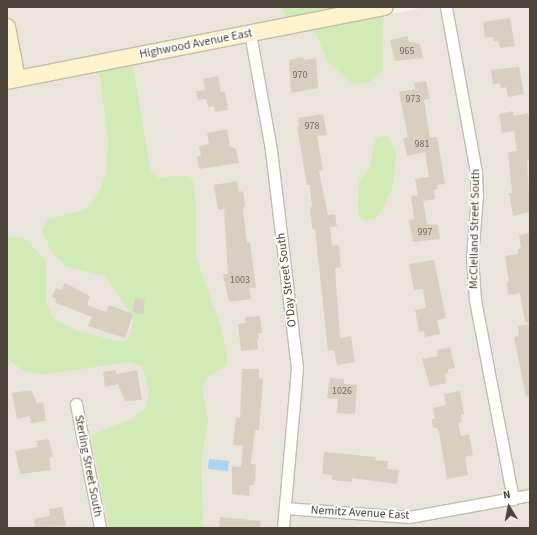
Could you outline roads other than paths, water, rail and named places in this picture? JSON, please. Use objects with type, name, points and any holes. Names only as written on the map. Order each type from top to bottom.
[{"type":"street","name":"Highwood Avenue East","points":[[12,80],[385,7]]},
{"type":"street","name":"McClelland Street South","points":[[446,7],[476,172],[477,195],[472,257],[475,300],[513,498]]},
{"type":"street","points":[[7,27],[12,80]]},
{"type":"street","name":"O'Day Street South","points":[[250,33],[271,150],[297,364],[283,528]]},
{"type":"street","name":"Sterling Street South","points":[[76,404],[100,528]]},
{"type":"street","name":"Nemitz Avenue East","points":[[285,508],[409,517],[530,495]]},
{"type":"water","points":[[209,459],[229,461],[228,471],[208,469]]}]
